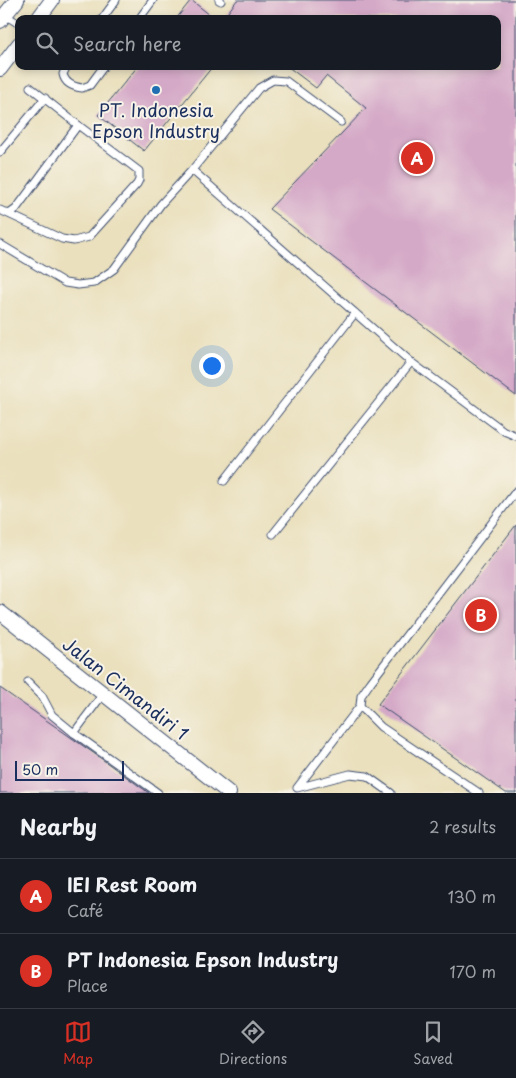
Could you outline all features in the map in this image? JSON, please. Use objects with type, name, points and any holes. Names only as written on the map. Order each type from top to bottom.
[{"type":"street","points":[[2,16],[17,0]]},
{"type":"street","points":[[41,15],[52,0]]},
{"type":"street","points":[[0,69],[15,49]]},
{"type":"street","name":"Jalan Cimandiri 1","points":[[0,612],[229,793]]},
{"type":"lane","points":[[105,15],[116,0]]},
{"type":"lane","points":[[140,15],[149,1]]},
{"type":"lane","points":[[2,16],[15,22]]},
{"type":"lane","points":[[65,70],[63,74],[64,79],[68,83],[82,88],[90,85],[101,70]]},
{"type":"lane","points":[[0,244],[66,283],[78,285],[94,283],[114,269],[161,204],[192,170],[259,88],[273,80],[286,81],[341,122]]},
{"type":"lane","points":[[0,210],[62,239],[79,241],[88,238],[137,184],[140,175],[136,167],[30,87]]},
{"type":"lane","points":[[0,152],[45,98]]},
{"type":"lane","points":[[9,214],[16,208],[78,125]]},
{"type":"lane","points":[[192,170],[411,362],[504,431],[516,436]]},
{"type":"lane","points":[[224,482],[355,313]]},
{"type":"lane","points":[[273,534],[411,362]]},
{"type":"lane","points":[[297,791],[360,706],[361,696],[370,683],[516,491]]},
{"type":"lane","points":[[28,682],[42,696],[52,714],[74,733],[158,793]]},
{"type":"lane","points":[[74,733],[103,694]]},
{"type":"lane","points":[[360,706],[381,727],[479,793]]},
{"type":"lane","points":[[297,791],[350,774],[367,776],[391,793]]},
{"type":"building","points":[[191,0],[210,15],[179,15]]},
{"type":"building","points":[[237,0],[516,0],[516,396],[269,209],[366,108],[326,76],[316,88],[292,70],[501,70],[501,15],[226,15]]},
{"type":"building","name":"PT. Indonesia Epson Industry","points":[[135,70],[210,70],[144,151],[98,115]]},
{"type":"building","points":[[516,525],[516,793],[506,793],[378,704]]},
{"type":"building","points":[[0,688],[92,752],[149,793],[0,793]]},
{"type":"place","name":"PT. Indonesia Epson Industry","points":[[156,90]]},
{"type":"place","name":"IEI Rest Room","points":[[417,158]]},
{"type":"place","name":"PT Indonesia Epson Industry","points":[[481,615]]}]
